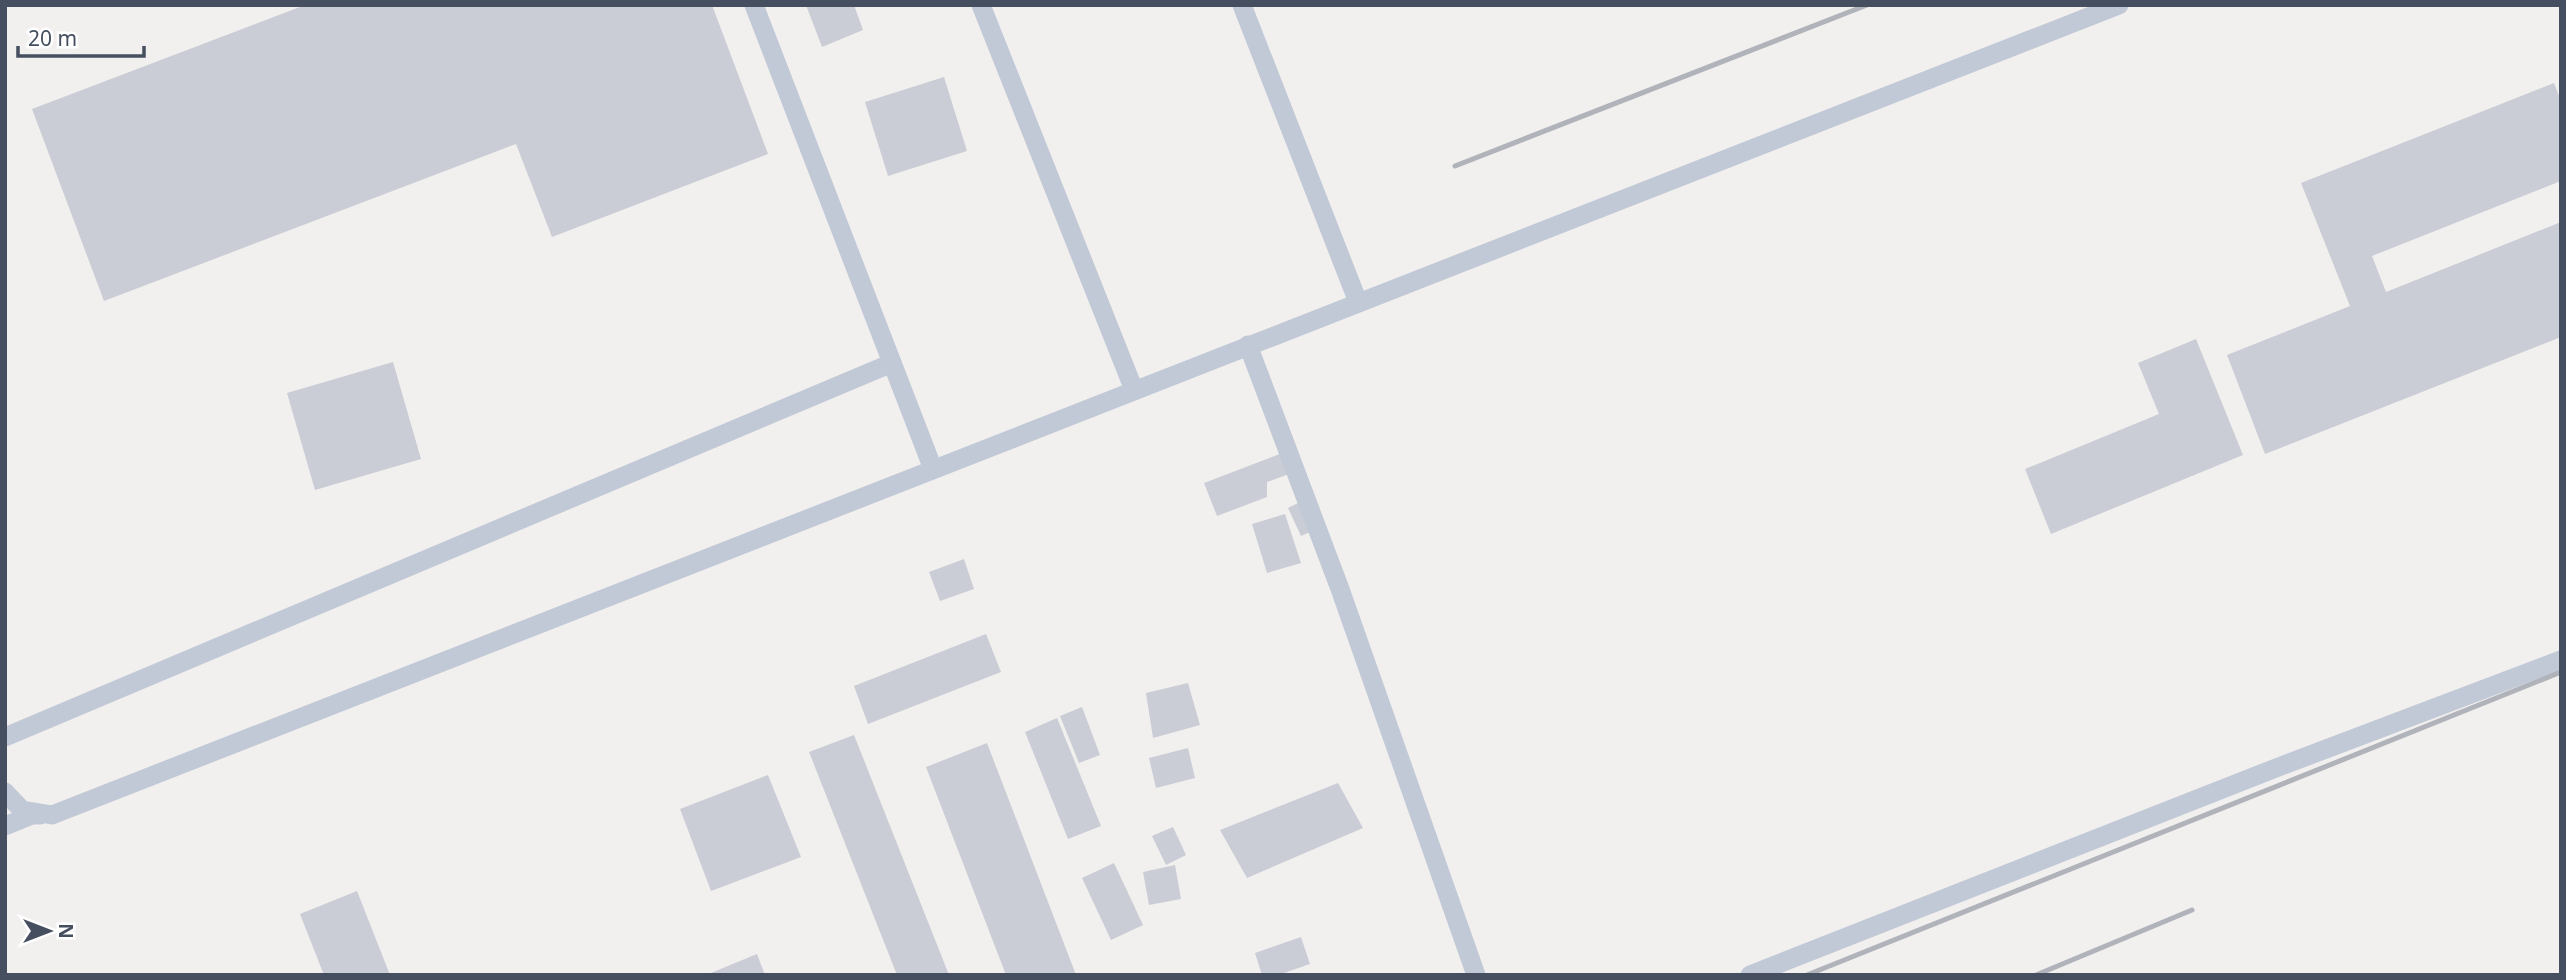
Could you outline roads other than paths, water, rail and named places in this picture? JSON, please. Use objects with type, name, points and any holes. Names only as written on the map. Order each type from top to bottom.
[{"type":"lane","points":[[754,5],[933,469]]},
{"type":"lane","points":[[981,5],[1134,390]]},
{"type":"lane","points":[[1242,5],[1358,302]]},
{"type":"lane","points":[[5,826],[32,815],[52,815],[2119,5]]},
{"type":"lane","points":[[1248,345],[1340,589],[1476,975]]},
{"type":"lane","points":[[5,737],[892,363]]},
{"type":"lane","points":[[1750,975],[2277,768],[2561,660]]},
{"type":"lane","points":[[5,792],[22,810],[52,815]]},
{"type":"railway","points":[[1455,166],[1867,5]]},
{"type":"railway","points":[[1807,975],[2561,672]]},
{"type":"railway","points":[[2036,975],[2192,910]]}]
